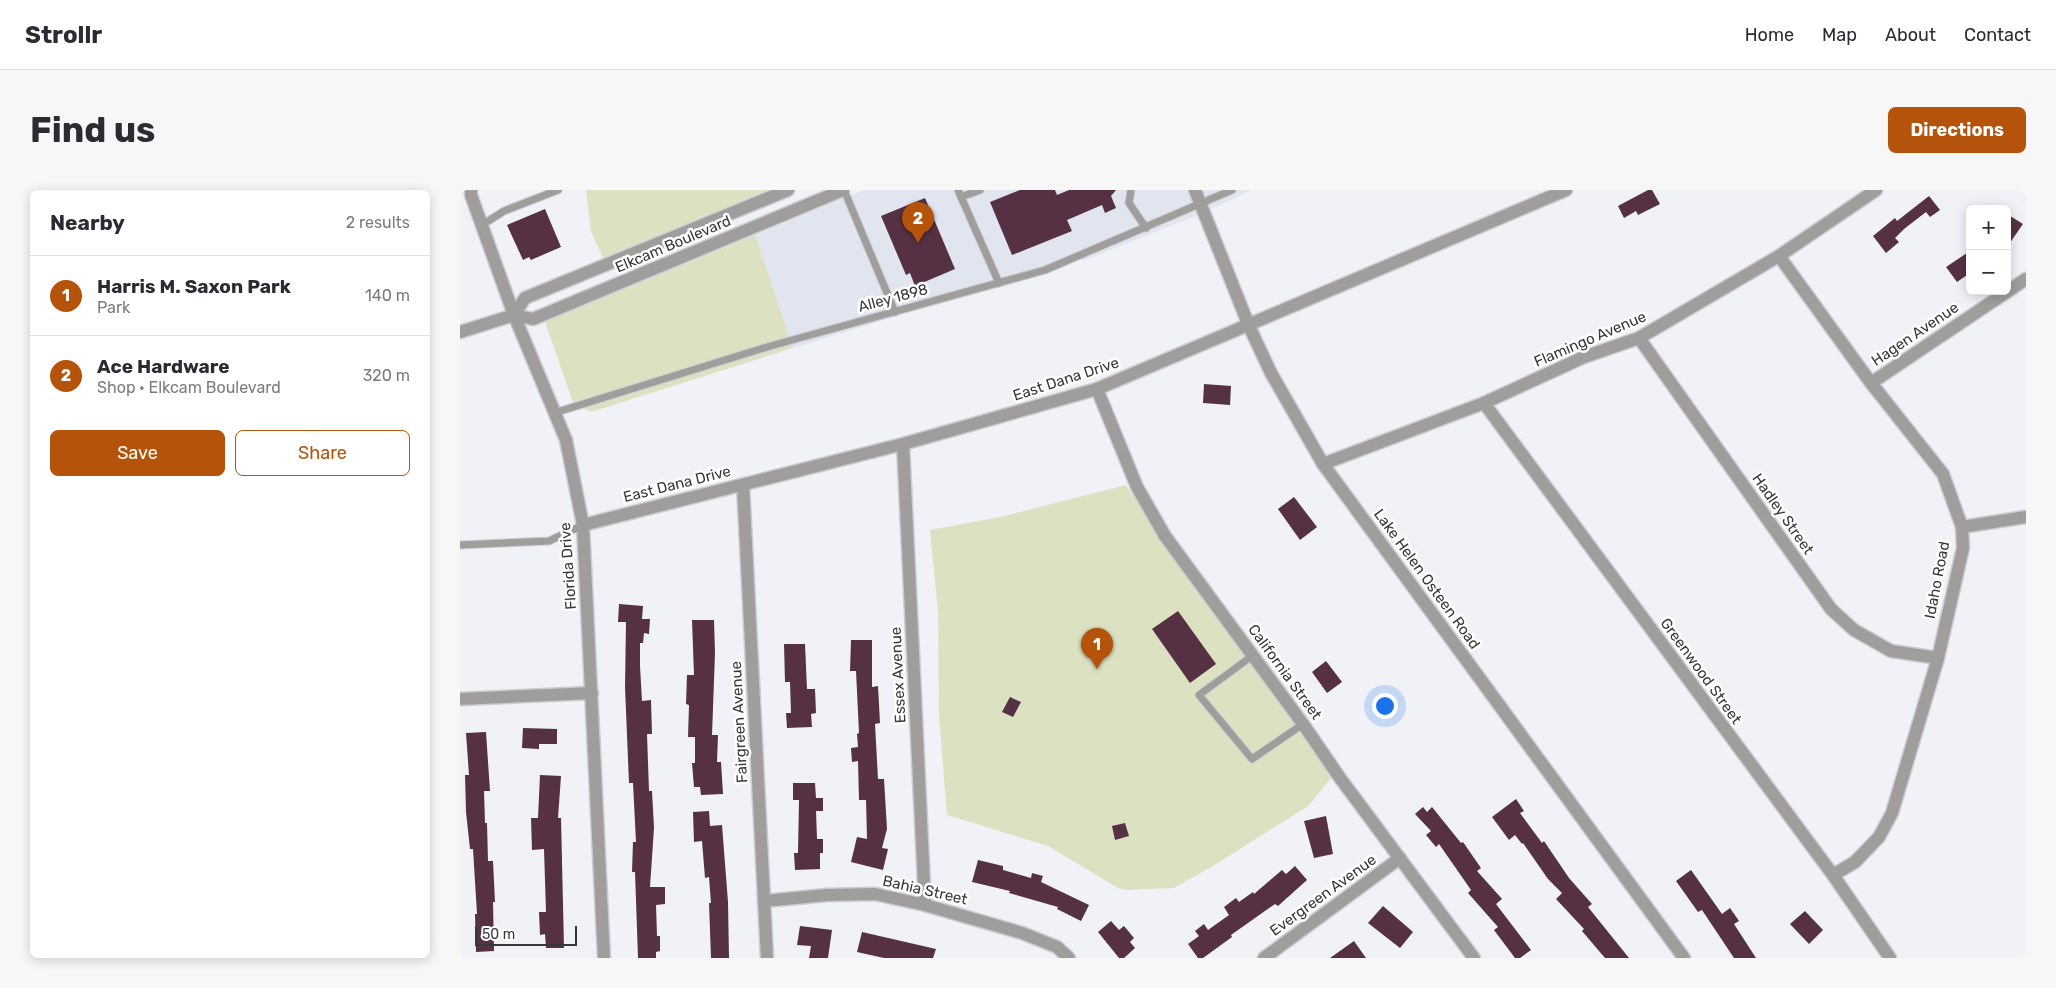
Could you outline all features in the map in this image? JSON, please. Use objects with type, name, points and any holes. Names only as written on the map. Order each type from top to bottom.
[{"type":"street","name":"Florida Drive","points":[[471,190],[471,195],[514,314],[566,440],[583,525],[604,958]]},
{"type":"street","name":"Elkcam Boulevard","points":[[514,314],[525,298],[788,190]]},
{"type":"street","name":"Elkcam Boulevard","points":[[460,332],[514,314],[533,319],[844,190]]},
{"type":"street","name":"Lake Helen Osteen Road","points":[[1195,190],[1249,326],[1271,373],[1323,464],[1684,958]]},
{"type":"street","name":"East Dana Drive","points":[[583,525],[903,444],[1096,389],[1249,326],[1566,190]]},
{"type":"street","name":"Flamingo Avenue","points":[[1323,464],[1484,403],[1584,357],[1640,338],[1778,256],[1876,190]]},
{"type":"street","name":"Idaho Road","points":[[1778,256],[1871,383],[1943,474],[1962,527],[1963,548],[1938,658],[1892,813],[1879,837],[1855,862],[1833,875]]},
{"type":"street","name":"Hagen Avenue","points":[[1871,383],[2026,280]]},
{"type":"street","name":"Hadley Street","points":[[1640,338],[1831,609],[1854,630],[1890,651],[1938,658]]},
{"type":"street","name":"California Street","points":[[1096,389],[1137,487],[1165,536],[1303,724],[1340,778],[1474,958]]},
{"type":"street","name":"Greenwood Street","points":[[1484,403],[1833,875],[1890,958]]},
{"type":"street","name":"Essex Avenue","points":[[903,444],[925,905]]},
{"type":"street","name":"Fairgreen Avenue","points":[[743,485],[767,958]]},
{"type":"street","points":[[1962,527],[2026,517]]},
{"type":"street","points":[[460,699],[592,693]]},
{"type":"street","name":"Evergreen Avenue","points":[[1264,958],[1400,858]]},
{"type":"street","name":"Bahia Street","points":[[764,901],[827,895],[875,894],[925,905],[1022,933],[1057,947],[1069,958]]},
{"type":"lane","points":[[482,225],[504,211],[558,190]]},
{"type":"lane","points":[[844,190],[895,312]]},
{"type":"lane","points":[[980,190],[959,194],[999,283]]},
{"type":"lane","points":[[1131,190],[1130,203],[1146,228]]},
{"type":"lane","name":"Alley 1898","points":[[554,413],[767,347],[1045,270],[1232,190]]},
{"type":"lane","points":[[460,544],[549,540],[583,525]]},
{"type":"lane","points":[[1252,656],[1199,695],[1252,759],[1303,724]]},
{"type":"shaded area","points":[[864,190],[1187,190],[1198,215],[1083,261],[1082,259],[793,348],[755,235]]},
{"type":"shaded area","points":[[1203,190],[1252,190],[1211,209]]},
{"type":"green space","points":[[586,190],[768,190],[603,258],[591,231]]},
{"type":"green space","points":[[755,235],[793,348],[591,412],[573,402],[545,322]]},
{"type":"green space","points":[[1126,485],[1184,572],[1332,777],[1308,806],[1213,866],[1174,888],[1128,890],[1118,888],[1048,846],[947,815],[939,716],[938,611],[930,530],[1000,517]]},
{"type":"building","points":[[1020,190],[1055,190],[1057,195],[1069,190],[1116,190],[1111,196],[1116,208],[1105,213],[1102,205],[1067,220],[1072,231],[1012,255],[990,202]]},
{"type":"building","points":[[1648,190],[1652,190],[1660,204],[1638,215],[1636,211],[1624,218],[1618,206]]},
{"type":"building","points":[[1929,196],[1940,210],[1930,217],[1926,212],[1904,229],[1895,238],[1899,242],[1886,253],[1873,236],[1895,218],[1897,221]]},
{"type":"building","points":[[925,198],[955,269],[915,286],[910,273],[906,275],[881,216]]},
{"type":"building","points":[[545,209],[561,247],[531,260],[529,257],[523,260],[507,225]]},
{"type":"building","points":[[2011,216],[2023,224],[2011,241]]},
{"type":"building","points":[[1966,254],[1966,276],[1957,282],[1946,267]]},
{"type":"building","points":[[1204,384],[1231,386],[1230,405],[1203,403]]},
{"type":"building","points":[[1294,497],[1317,527],[1300,540],[1278,509]]},
{"type":"building","points":[[619,604],[643,606],[642,619],[650,619],[649,634],[644,633],[643,643],[640,643],[640,666],[642,701],[651,700],[652,734],[647,734],[649,791],[652,791],[654,828],[650,887],[665,887],[665,904],[656,905],[657,936],[660,936],[660,951],[656,952],[656,958],[638,958],[635,872],[632,872],[633,842],[636,842],[633,783],[629,783],[625,687],[626,622],[618,622]]},
{"type":"building","points":[[1178,611],[1216,664],[1190,683],[1152,629]]},
{"type":"building","points":[[692,620],[714,620],[715,653],[712,735],[718,735],[717,762],[721,762],[723,794],[701,795],[700,787],[694,787],[692,763],[695,763],[695,737],[688,737],[689,705],[686,704],[687,675],[694,675]]},
{"type":"building","points":[[851,640],[872,640],[872,687],[878,686],[880,723],[875,724],[878,779],[884,779],[887,829],[882,848],[888,849],[883,870],[851,862],[857,837],[867,839],[866,800],[859,800],[858,761],[852,762],[851,748],[858,747],[857,734],[859,733],[856,671],[850,671]]},
{"type":"building","points":[[784,644],[805,644],[807,689],[815,689],[816,713],[811,714],[812,727],[787,728],[786,713],[791,713],[790,682],[785,682]]},
{"type":"building","points":[[1326,661],[1342,682],[1327,693],[1312,672]]},
{"type":"building","points":[[1010,697],[1021,702],[1013,717],[1002,712]]},
{"type":"building","points":[[523,728],[557,729],[557,744],[539,744],[539,749],[522,748]]},
{"type":"building","points":[[486,732],[490,791],[484,791],[485,823],[487,823],[488,861],[493,861],[495,902],[493,902],[494,951],[476,952],[475,914],[477,914],[473,849],[470,849],[466,812],[465,775],[469,775],[466,733]]},
{"type":"building","points":[[540,775],[561,776],[558,818],[561,818],[564,948],[546,948],[545,934],[540,935],[539,912],[546,912],[544,849],[532,850],[531,818],[538,818]]},
{"type":"building","points":[[793,783],[815,783],[816,798],[823,798],[823,811],[816,811],[817,839],[823,839],[823,853],[820,853],[820,869],[795,870],[794,853],[798,853],[799,800],[793,800]]},
{"type":"building","points":[[1516,799],[1524,811],[1520,813],[1542,843],[1544,841],[1569,878],[1592,904],[1588,907],[1629,958],[1605,958],[1582,931],[1584,929],[1556,899],[1562,893],[1548,879],[1523,843],[1515,835],[1509,840],[1492,817]]},
{"type":"building","points":[[1423,807],[1427,812],[1432,807],[1461,843],[1463,842],[1481,868],[1477,871],[1502,899],[1496,904],[1531,950],[1520,958],[1515,958],[1494,930],[1498,927],[1468,893],[1471,890],[1439,844],[1436,847],[1426,835],[1431,831],[1415,814]]},
{"type":"building","points":[[709,811],[710,826],[722,825],[728,902],[729,958],[711,958],[709,877],[705,878],[702,841],[694,842],[693,812]]},
{"type":"building","points":[[1326,816],[1333,854],[1314,858],[1304,821]]},
{"type":"building","points":[[1125,823],[1129,836],[1115,840],[1112,826]]},
{"type":"building","points":[[978,860],[1003,866],[1003,870],[1031,878],[1032,873],[1043,876],[1041,882],[1089,905],[1081,921],[1057,909],[1058,907],[1009,893],[1010,891],[972,882]]},
{"type":"building","points":[[1295,866],[1307,880],[1278,906],[1275,904],[1231,935],[1232,937],[1203,958],[1198,958],[1188,944],[1199,936],[1195,931],[1204,924],[1208,930],[1229,915],[1224,907],[1236,898],[1239,902],[1253,892],[1254,894],[1282,870],[1286,874]]},
{"type":"building","points":[[1691,870],[1722,914],[1730,908],[1739,921],[1734,924],[1756,958],[1734,958],[1702,910],[1698,912],[1676,881]]},
{"type":"building","points":[[1383,906],[1413,932],[1400,948],[1368,923]]},
{"type":"building","points":[[1805,911],[1823,930],[1809,944],[1790,924]]},
{"type":"building","points":[[1111,921],[1119,930],[1124,926],[1134,938],[1130,942],[1135,948],[1124,958],[1119,958],[1098,932]]},
{"type":"building","points":[[800,926],[832,930],[828,958],[809,958],[811,946],[797,945]]},
{"type":"building","points":[[862,932],[936,949],[933,958],[884,958],[857,952]]},
{"type":"building","points":[[1354,941],[1366,958],[1330,958]]},
{"type":"place","name":"Ace Hardware","points":[[918,243]]},
{"type":"place","name":"Harris M. Saxon Park","points":[[1097,669]]}]
